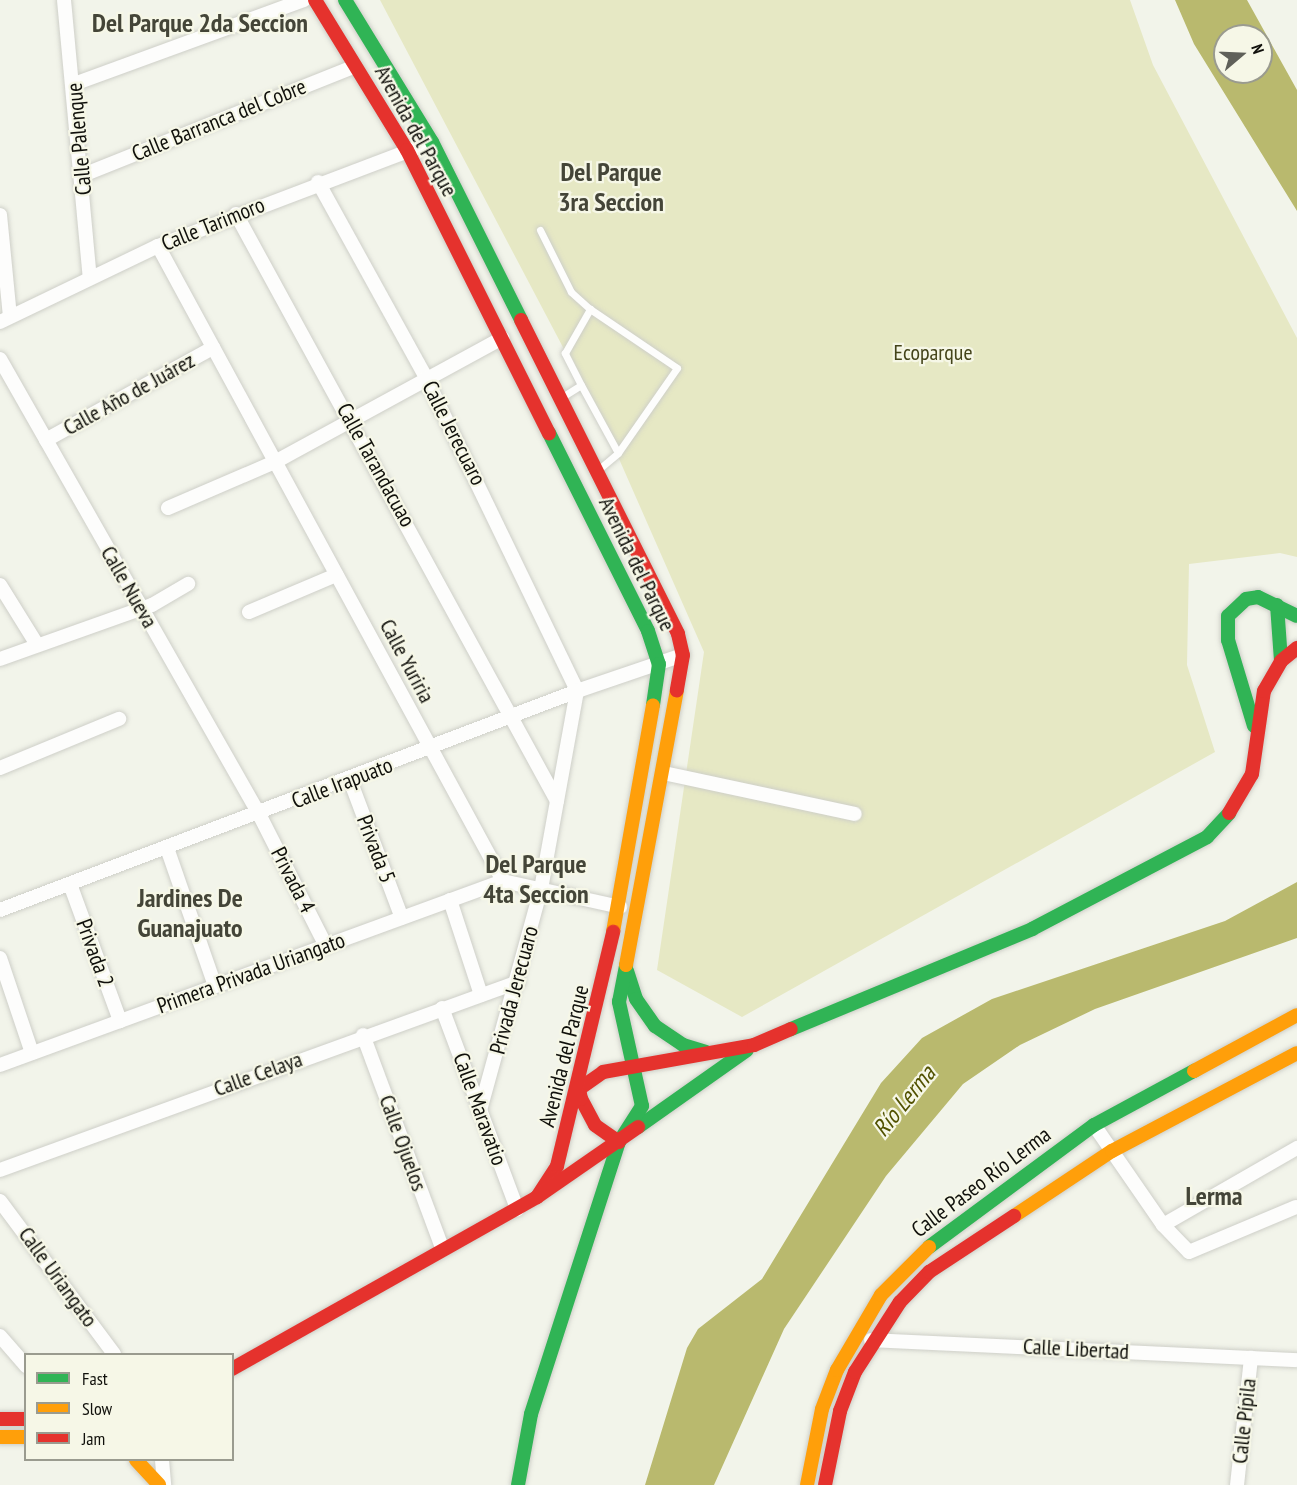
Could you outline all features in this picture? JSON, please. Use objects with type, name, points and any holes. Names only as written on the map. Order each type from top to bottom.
[{"type":"street","name":"Calle Palenque","points":[[64,0],[83,175],[90,278]]},
{"type":"street","points":[[74,84],[304,0]]},
{"type":"street","name":"Avenida del Parque","points":[[315,0],[407,150],[648,632],[659,664],[620,907],[579,1089],[557,1166],[537,1197]]},
{"type":"street","name":"Avenida del Parque","points":[[345,0],[432,142],[597,470],[683,655],[664,773],[626,966],[620,1012],[642,1106],[620,1142]]},
{"type":"street","name":"Calle Barranca del Cobre","points":[[83,175],[355,66]]},
{"type":"street","name":"Calle Tarimoro","points":[[5,320],[158,246],[318,182],[432,142]]},
{"type":"street","name":"Calle Jerecuaro","points":[[318,182],[426,378],[577,691]]},
{"type":"street","points":[[0,214],[5,320]]},
{"type":"street","name":"Calle Tarandacuao","points":[[236,214],[351,418],[557,801]]},
{"type":"street","name":"Calle Yuriria","points":[[158,246],[503,881]]},
{"type":"street","points":[[168,508],[275,462],[351,418],[502,338]]},
{"type":"street","name":"Calle Año de Juárez","points":[[46,440],[213,348]]},
{"type":"street","name":"Calle Nueva","points":[[0,359],[259,814]]},
{"type":"street","points":[[249,612],[336,575]]},
{"type":"street","points":[[0,659],[36,643],[142,609],[188,584]]},
{"type":"street","points":[[0,585],[36,643]]},
{"type":"street","points":[[1257,743],[1244,680],[1228,640],[1228,616],[1246,599],[1277,605],[1297,616]]},
{"type":"street","points":[[1277,605],[1283,633],[1281,661]]},
{"type":"street","points":[[620,1142],[595,1125],[579,1089],[603,1072],[633,1065],[715,1054],[754,1045],[1032,929],[1184,851],[1235,811],[1252,774],[1268,682],[1281,661],[1297,648]]},
{"type":"street","name":"Calle Irapuato","points":[[0,910],[512,719],[577,691],[683,655]]},
{"type":"street","points":[[1244,680],[1268,682]]},
{"type":"street","name":"Privada Jerecuaro","points":[[480,1111],[518,982],[541,889],[577,691]]},
{"type":"street","points":[[0,768],[119,719]]},
{"type":"street","points":[[664,773],[855,814]]},
{"type":"street","name":"Privada 5","points":[[350,780],[402,918]]},
{"type":"street","name":"Privada 4","points":[[259,814],[326,945]]},
{"type":"street","points":[[167,848],[215,986]]},
{"type":"street","points":[[503,881],[620,907]]},
{"type":"street","name":"Primera Privada Uriangato","points":[[0,1065],[503,881]]},
{"type":"street","name":"Privada 2","points":[[70,884],[120,1021]]},
{"type":"street","points":[[450,900],[481,995]]},
{"type":"street","points":[[0,958],[32,1053]]},
{"type":"street","points":[[626,966],[636,999],[655,1026],[683,1045],[715,1054]]},
{"type":"street","name":"Calle Celaya","points":[[0,1170],[363,1035],[518,982]]},
{"type":"street","name":"Calle Maravatio","points":[[442,1008],[517,1209]]},
{"type":"street","name":"Calle Paseo Río Lerma","points":[[807,1485],[822,1409],[855,1339],[881,1295],[911,1261],[1094,1125],[1297,1015]]},
{"type":"street","name":"Calle Ojuelos","points":[[363,1035],[443,1250]]},
{"type":"street","points":[[234,1368],[537,1197],[620,1142],[754,1045]]},
{"type":"street","name":"Calle Paseo Río Lerma","points":[[825,1485],[840,1411],[876,1340],[900,1302],[953,1252],[1112,1151],[1297,1053]]},
{"type":"street","points":[[1094,1125],[1163,1225],[1189,1252],[1296,1207]]},
{"type":"street","points":[[518,1485],[531,1414],[620,1142]]},
{"type":"street","points":[[1163,1225],[1297,1148]]},
{"type":"street","name":"Calle Uriangato","points":[[0,1201],[113,1353]]},
{"type":"street","points":[[0,1336],[24,1364]]},
{"type":"street","name":"Calle Libertad","points":[[855,1339],[1297,1360]]},
{"type":"street","name":"Calle Pípila","points":[[1237,1485],[1251,1358]]},
{"type":"street","points":[[0,1419],[24,1419]]},
{"type":"street","points":[[0,1437],[24,1437]]},
{"type":"street","points":[[137,1461],[159,1485]]},
{"type":"street","points":[[162,1461],[164,1485]]},
{"type":"lane","points":[[540,230],[571,292],[590,309],[677,368],[618,453],[597,470]]},
{"type":"lane","points":[[590,309],[565,352],[618,453]]},
{"type":"lane","points":[[561,399],[581,385]]},
{"type":"green space","name":"Ecoparque","points":[[380,0],[1130,0],[1153,65],[1297,338],[1297,557],[1280,553],[1189,564],[1187,665],[1215,752],[742,1017],[657,970],[704,652],[605,427]]},
{"type":"water","points":[[1175,0],[1247,0],[1260,24],[1213,24],[1213,75],[1194,44]]},
{"type":"water","points":[[1273,47],[1297,90],[1297,211],[1219,84],[1273,84]]},
{"type":"water","name":"Río Lerma","points":[[1297,882],[1297,938],[1095,1009],[1020,1045],[963,1084],[886,1176],[784,1329],[714,1485],[645,1485],[687,1348],[698,1329],[762,1279],[881,1083],[922,1038],[992,999],[1225,921]]},
{"type":"traffic: fast","points":[[345,0],[432,142],[521,320]]},
{"type":"traffic: fast","points":[[549,433],[648,631],[659,664],[653,705]]},
{"type":"traffic: fast","points":[[1254,726],[1228,640],[1228,616],[1246,599],[1258,597],[1297,616]]},
{"type":"traffic: fast","points":[[1277,605],[1281,661]]},
{"type":"traffic: fast","points":[[791,1029],[1032,929],[1207,837],[1229,813]]},
{"type":"traffic: fast","points":[[518,1485],[531,1414],[619,1142],[642,1106],[619,1002],[626,965]]},
{"type":"traffic: fast","points":[[627,971],[636,999],[655,1026],[683,1045],[706,1052]]},
{"type":"traffic: fast","points":[[638,1127],[747,1050]]},
{"type":"traffic: fast","points":[[929,1247],[1094,1125],[1194,1071]]},
{"type":"traffic: slow","points":[[626,965],[677,690]]},
{"type":"traffic: slow","points":[[613,932],[653,705]]},
{"type":"traffic: slow","points":[[1194,1071],[1297,1015]]},
{"type":"traffic: slow","points":[[1014,1216],[1112,1151],[1297,1053]]},
{"type":"traffic: slow","points":[[807,1485],[822,1409],[837,1370],[881,1295],[929,1247]]},
{"type":"traffic: slow","points":[[0,1437],[24,1437]]},
{"type":"traffic: slow","points":[[137,1461],[159,1485]]},
{"type":"traffic: jam","points":[[315,0],[407,150],[549,433]]},
{"type":"traffic: jam","points":[[521,320],[678,634],[683,655],[677,690]]},
{"type":"traffic: jam","points":[[1229,813],[1252,774],[1264,691],[1281,661],[1297,648]]},
{"type":"traffic: jam","points":[[537,1197],[557,1166],[613,932]]},
{"type":"traffic: jam","points":[[619,1142],[595,1125],[581,1099],[579,1089],[603,1072],[754,1045],[791,1029]]},
{"type":"traffic: jam","points":[[234,1368],[537,1197],[638,1127]]},
{"type":"traffic: jam","points":[[825,1485],[840,1411],[855,1372],[900,1302],[929,1272],[1014,1216]]},
{"type":"traffic: jam","points":[[0,1419],[24,1419]]},
{"type":"district","name":"Del Parque 2da Seccion","points":[[200,23]]},
{"type":"district","name":"Del Parque 3ra Seccion","points":[[611,187]]},
{"type":"district","name":"Del Parque 4ta Seccion","points":[[536,879]]},
{"type":"district","name":"Jardines De Guanajuato","points":[[190,913]]},
{"type":"district","name":"Lerma","points":[[1214,1196]]}]
